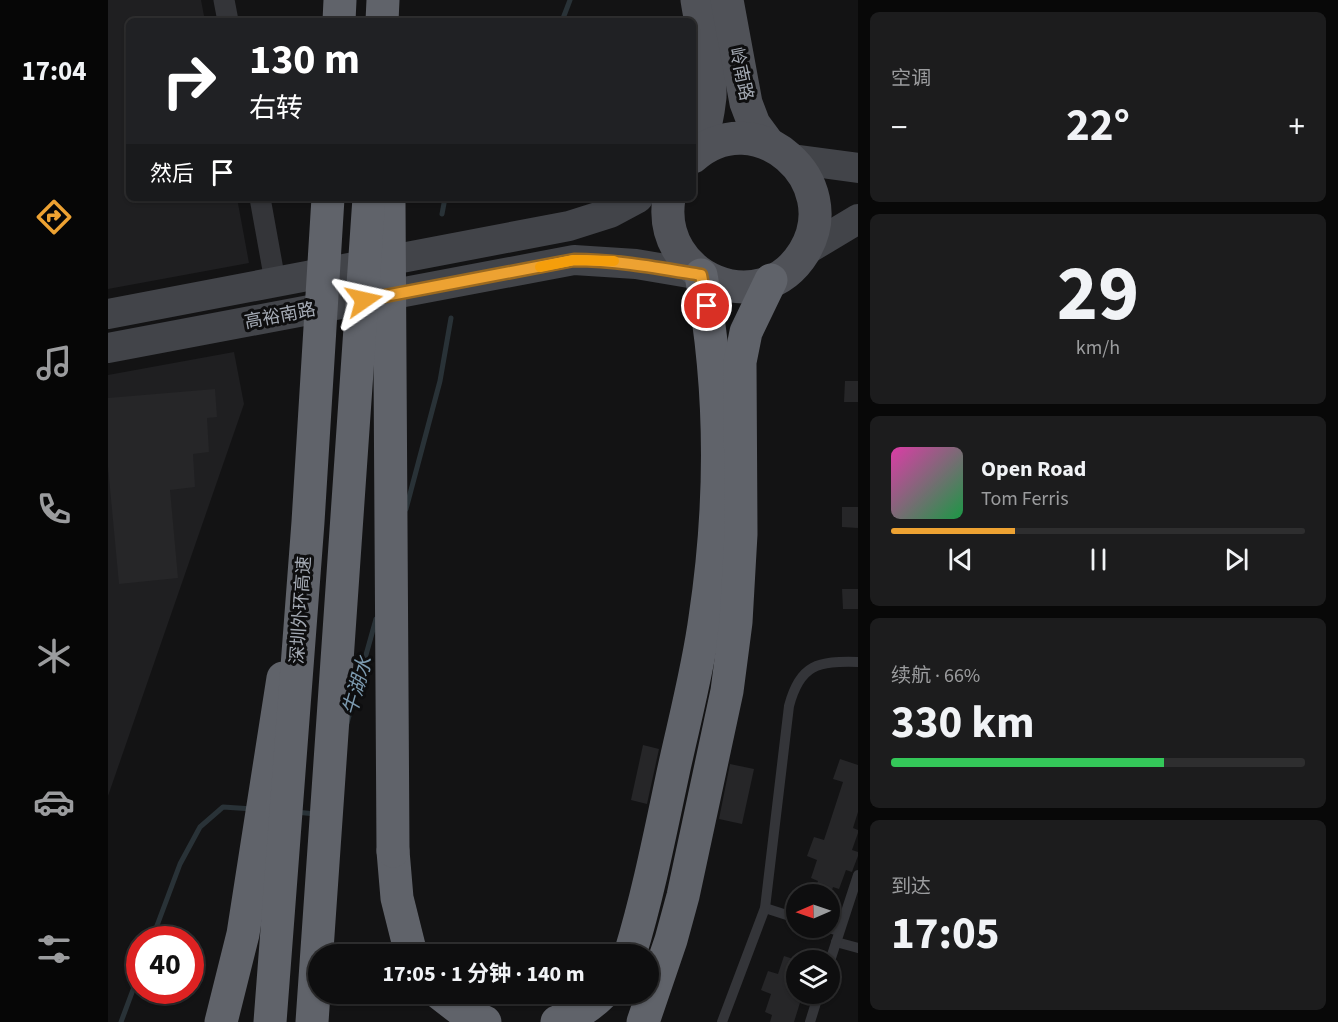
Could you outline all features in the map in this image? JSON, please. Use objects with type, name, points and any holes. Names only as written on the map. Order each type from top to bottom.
[{"type":"highway","points":[[339,18],[340,0]]},
{"type":"highway","points":[[382,18],[385,0]]},
{"type":"highway","points":[[385,0],[388,18]]},
{"type":"highway","name":"深圳外环高速","points":[[270,1022],[308,522],[328,201]]},
{"type":"highway","points":[[312,1022],[369,201]]},
{"type":"highway","points":[[389,201],[393,851],[397,898],[408,944]]},
{"type":"highway","points":[[633,944],[650,879],[698,658],[712,555],[717,459],[715,376],[710,325],[701,275]]},
{"type":"highway","points":[[643,1022],[664,963],[683,896],[727,691],[736,622],[741,534],[740,362],[752,318],[771,280]]},
{"type":"highway","points":[[221,1022],[243,934],[308,522]]},
{"type":"highway","points":[[453,1004],[465,1013],[485,1022]]},
{"type":"highway","points":[[557,1022],[568,1019],[592,1004]]},
{"type":"highway","points":[[603,1022],[612,1004]]},
{"type":"main road","name":"岭南路","points":[[696,154],[706,125],[710,97],[709,69],[697,0]]},
{"type":"main road","name":"岭南路","points":[[727,0],[746,103],[754,124],[809,182],[815,211],[810,239],[803,252]]},
{"type":"main road","points":[[696,154],[725,140],[739,138],[780,151]]},
{"type":"main road","points":[[669,201],[668,214],[674,242],[686,261],[701,275],[722,284],[743,286],[771,280],[789,268],[803,252]]},
{"type":"street","points":[[224,0],[227,18]]},
{"type":"street","points":[[780,151],[858,168]]},
{"type":"street","points":[[261,201],[275,281]]},
{"type":"street","name":"高裕南路","points":[[108,314],[569,226],[610,213],[632,201]]},
{"type":"street","points":[[803,252],[858,219]]},
{"type":"street","name":"高裕南路","points":[[108,348],[574,260],[636,264],[701,275]]},
{"type":"lane","points":[[722,1022],[765,908],[789,706],[794,687],[806,672],[823,663],[858,662]]},
{"type":"lane","points":[[840,931],[858,875]]},
{"type":"lane","points":[[765,908],[786,915]]},
{"type":"lane","points":[[840,938],[858,948]]},
{"type":"lane","points":[[810,1022],[816,1004]]},
{"type":"shaded area","points":[[108,0],[201,0],[204,18],[126,18],[126,201],[238,201],[249,263],[108,289]]},
{"type":"shaded area","points":[[234,352],[244,404],[108,796],[108,375]]},
{"type":"building","points":[[845,381],[858,381],[858,402],[844,402]]},
{"type":"building","points":[[215,389],[217,417],[207,418],[209,452],[193,454],[195,487],[170,490],[178,578],[119,584],[108,467],[108,398]]},
{"type":"building","points":[[842,507],[858,507],[858,528],[842,527]]},
{"type":"building","points":[[842,589],[858,589],[858,609],[843,609]]},
{"type":"building","points":[[643,745],[659,749],[647,804],[631,800]]},
{"type":"building","points":[[840,759],[858,765],[858,812],[853,828],[858,830],[858,833],[852,850],[858,852],[858,856],[852,872],[846,870],[840,886],[840,884],[817,884],[818,881],[811,878],[817,860],[807,856],[814,837],[824,840],[843,782],[833,779]]},
{"type":"building","points":[[730,764],[754,769],[742,824],[719,819]]},
{"type":"building","points":[[784,956],[786,957],[786,1004],[800,1004],[794,1022],[770,1022],[772,1015],[765,1012],[771,994],[761,990],[768,971],[778,974]]},
{"type":"waterway","name":"牛湖水","points":[[563,18],[570,0]]},
{"type":"waterway","name":"牛湖水","points":[[442,214],[444,201]]},
{"type":"waterway","name":"牛湖水","points":[[406,509],[440,381],[451,318]]},
{"type":"waterway","name":"牛湖水","points":[[347,723],[376,619]]},
{"type":"waterway","name":"牛湖水","points":[[157,926],[180,864],[200,827],[223,807],[253,809]]},
{"type":"waterway","name":"牛湖水","points":[[295,812],[316,814]]},
{"type":"waterway","name":"牛湖水","points":[[121,1022],[128,1004]]},
{"type":"slow traffic","points":[[540,267],[574,260],[614,261]]},
{"type":"route","points":[[364,300],[574,260],[595,260],[615,261],[701,275],[707,306]]}]
